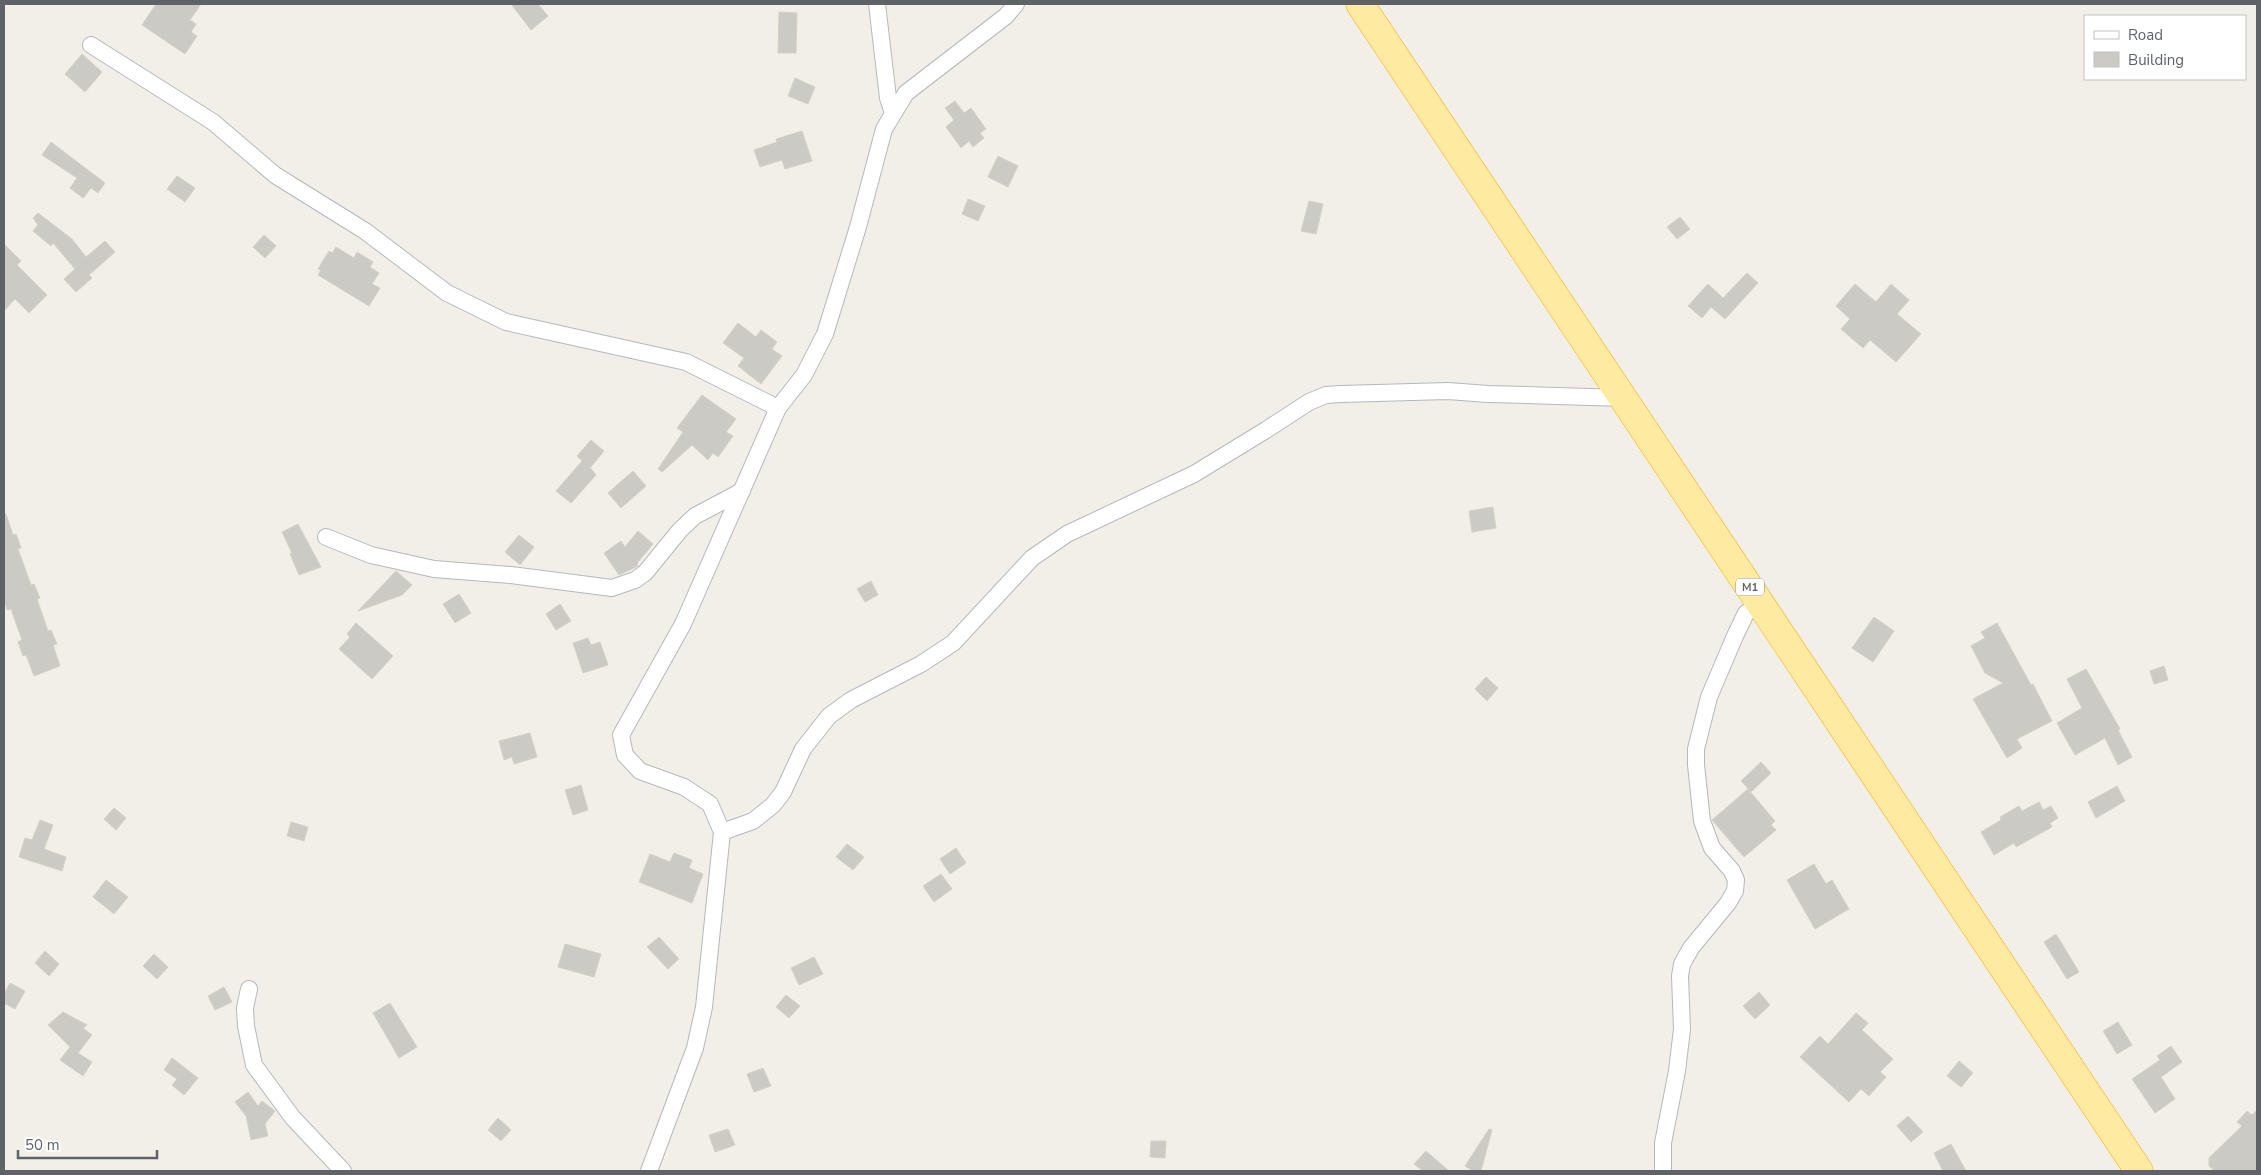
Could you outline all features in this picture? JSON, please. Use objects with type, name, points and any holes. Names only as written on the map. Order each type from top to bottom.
[{"type":"highway","name":"M1","points":[[1360,4],[2139,1171]]},
{"type":"street","points":[[877,4],[888,98],[893,113]]},
{"type":"street","points":[[649,1171],[695,1048],[704,1006],[722,832],[710,804],[684,787],[640,771],[625,755],[621,735],[684,624],[778,408],[804,375],[825,334],[858,227],[884,129],[906,93],[1006,16],[1016,4]]},
{"type":"street","points":[[91,46],[213,122],[275,175],[366,232],[447,293],[506,322],[686,362],[778,408]]},
{"type":"street","points":[[722,832],[753,821],[773,805],[783,792],[802,749],[828,716],[851,700],[921,664],[953,643],[1032,558],[1067,534],[1194,474],[1309,402],[1326,395],[1448,391],[1624,398]]},
{"type":"street","points":[[326,537],[371,555],[434,570],[510,575],[612,588],[635,580],[645,573],[680,530],[695,516],[742,491]]},
{"type":"street","points":[[1663,1171],[1663,1143],[1671,1092],[1677,1071],[1682,1029],[1680,976],[1682,964],[1691,948],[1728,903],[1734,892],[1736,880],[1732,871],[1712,848],[1702,821],[1696,772],[1696,749],[1709,697],[1735,636],[1746,612],[1761,604]]},
{"type":"street","points":[[249,989],[245,1008],[246,1026],[254,1064],[293,1118],[343,1171]]},
{"type":"building","points":[[156,4],[201,4],[190,20],[196,24],[191,32],[197,36],[185,54],[142,25]]},
{"type":"building","points":[[511,4],[538,4],[548,16],[531,30]]},
{"type":"building","points":[[779,12],[797,13],[796,53],[778,53]]},
{"type":"building","points":[[82,54],[102,72],[85,92],[65,74]]},
{"type":"building","points":[[795,78],[815,87],[808,104],[788,96]]},
{"type":"building","points":[[955,101],[964,113],[971,108],[986,129],[980,133],[984,138],[973,147],[969,141],[961,148],[946,127],[954,120],[945,108]]},
{"type":"building","points":[[802,131],[812,161],[785,169],[782,160],[760,167],[754,150],[777,142],[776,139]]},
{"type":"building","points":[[51,142],[105,183],[98,193],[91,188],[83,198],[70,188],[77,178],[42,155]]},
{"type":"building","points":[[998,156],[1018,166],[1008,187],[988,177]]},
{"type":"building","points":[[177,176],[195,188],[185,202],[167,189]]},
{"type":"building","points":[[968,199],[985,206],[978,221],[962,214]]},
{"type":"building","points":[[1309,201],[1323,204],[1316,234],[1301,231]]},
{"type":"building","points":[[38,213],[72,239],[86,257],[105,241],[115,252],[89,275],[92,278],[76,292],[64,279],[75,269],[53,243],[51,246],[33,231],[38,225],[33,218]]},
{"type":"building","points":[[1680,217],[1690,229],[1677,239],[1667,227]]},
{"type":"building","points":[[264,235],[276,246],[265,258],[253,247]]},
{"type":"building","points":[[4,244],[21,261],[17,265],[47,295],[29,313],[15,299],[4,311]]},
{"type":"building","points":[[336,247],[354,258],[357,252],[373,262],[370,267],[379,273],[372,284],[380,288],[369,306],[318,275],[321,270],[318,269],[329,251],[332,253]]},
{"type":"building","points":[[1747,273],[1758,283],[1725,319],[1711,307],[1702,318],[1688,306],[1708,284],[1723,298]]},
{"type":"building","points":[[1855,284],[1876,302],[1891,284],[1909,300],[1897,314],[1921,334],[1896,362],[1870,340],[1863,348],[1841,329],[1850,319],[1836,306]]},
{"type":"building","points":[[738,323],[756,337],[761,330],[777,342],[772,349],[782,356],[761,384],[738,366],[744,358],[723,343]]},
{"type":"building","points":[[702,395],[736,419],[726,432],[733,436],[718,457],[713,453],[708,460],[692,445],[662,472],[658,469],[683,432],[677,428]]},
{"type":"building","points":[[591,440],[604,451],[590,468],[596,475],[571,503],[556,491],[582,461],[577,456]]},
{"type":"building","points":[[633,471],[646,486],[621,508],[608,493]]},
{"type":"building","points":[[1493,507],[1496,528],[1472,532],[1469,511]]},
{"type":"building","points":[[4,514],[6,514],[13,535],[16,534],[21,548],[18,549],[31,585],[34,584],[40,598],[37,599],[48,631],[51,630],[57,644],[53,645],[60,666],[34,676],[26,655],[23,656],[18,642],[22,640],[11,609],[7,610],[4,599]]},
{"type":"building","points":[[298,524],[321,567],[299,575],[290,554],[292,553],[282,532]]},
{"type":"building","points":[[638,531],[653,544],[637,563],[638,566],[619,575],[604,553],[621,541],[625,547]]},
{"type":"building","points":[[519,535],[534,547],[520,565],[505,552]]},
{"type":"building","points":[[396,571],[412,585],[402,595],[358,611]]},
{"type":"building","points":[[871,581],[878,595],[865,602],[857,589]]},
{"type":"building","points":[[459,594],[471,613],[455,623],[443,604]]},
{"type":"building","points":[[560,604],[571,621],[556,630],[546,614]]},
{"type":"building","points":[[1874,617],[1894,631],[1873,662],[1852,648]]},
{"type":"building","points":[[356,623],[393,656],[372,679],[339,649],[350,637],[347,634]]},
{"type":"building","points":[[1997,623],[2031,685],[2033,684],[2052,721],[2017,739],[2022,748],[2007,758],[1973,699],[2003,683],[1985,673],[1971,646],[1985,638],[1981,632]]},
{"type":"building","points":[[588,638],[591,645],[600,642],[608,665],[583,673],[573,643]]},
{"type":"building","points":[[2164,666],[2168,680],[2154,684],[2150,671]]},
{"type":"building","points":[[2086,669],[2120,729],[2118,730],[2132,757],[2118,765],[2105,738],[2075,755],[2057,723],[2082,708],[2067,679]]},
{"type":"building","points":[[1486,677],[1498,688],[1487,701],[1475,689]]},
{"type":"building","points":[[530,733],[537,757],[514,764],[512,757],[504,760],[499,741]]},
{"type":"building","points":[[1761,762],[1771,773],[1751,792],[1741,781]]},
{"type":"building","points":[[581,785],[588,810],[573,815],[565,790]]},
{"type":"building","points":[[2117,786],[2125,801],[2096,818],[2088,802]]},
{"type":"building","points":[[1748,789],[1775,821],[1771,825],[1776,830],[1744,857],[1712,820]]},
{"type":"building","points":[[2039,802],[2043,810],[2051,806],[2058,818],[2050,823],[2052,827],[2016,847],[2014,843],[1994,855],[1981,832],[2001,820],[2000,817],[2019,806],[2022,811]]},
{"type":"building","points":[[114,808],[126,818],[116,830],[104,819]]},
{"type":"building","points":[[40,820],[53,825],[44,849],[66,857],[62,871],[19,857],[25,838],[32,840]]},
{"type":"building","points":[[291,822],[308,827],[304,841],[287,836]]},
{"type":"building","points":[[847,844],[864,857],[853,870],[836,857]]},
{"type":"building","points":[[956,848],[966,863],[950,874],[940,859]]},
{"type":"building","points":[[674,853],[692,860],[689,868],[703,874],[692,903],[639,882],[650,854],[670,862]]},
{"type":"building","points":[[1814,864],[1826,884],[1832,880],[1849,909],[1815,929],[1787,880]]},
{"type":"building","points":[[941,874],[952,889],[934,902],[923,886]]},
{"type":"building","points":[[106,880],[128,897],[114,914],[93,897]]},
{"type":"building","points":[[2056,934],[2079,972],[2067,979],[2044,942]]},
{"type":"building","points":[[659,937],[679,959],[668,969],[647,947]]},
{"type":"building","points":[[565,944],[601,954],[594,977],[558,967]]},
{"type":"building","points":[[45,951],[59,964],[49,976],[35,963]]},
{"type":"building","points":[[154,954],[168,967],[157,979],[143,966]]},
{"type":"building","points":[[814,957],[823,974],[799,985],[791,968]]},
{"type":"building","points":[[10,983],[25,991],[15,1009],[4,1003],[4,994]]},
{"type":"building","points":[[224,987],[232,1002],[215,1010],[208,996]]},
{"type":"building","points":[[1759,992],[1770,1005],[1755,1019],[1743,1006]]},
{"type":"building","points":[[786,995],[800,1006],[789,1018],[776,1007]]},
{"type":"building","points":[[390,1003],[417,1047],[399,1058],[373,1013]]},
{"type":"building","points":[[63,1012],[87,1025],[83,1028],[92,1035],[78,1053],[92,1062],[83,1076],[60,1060],[70,1047],[48,1025]]},
{"type":"building","points":[[1856,1013],[1868,1023],[1862,1030],[1893,1059],[1880,1072],[1886,1077],[1869,1096],[1861,1089],[1849,1102],[1800,1057],[1820,1036],[1828,1044]]},
{"type":"building","points":[[2118,1022],[2132,1045],[2117,1054],[2103,1031]]},
{"type":"building","points":[[2171,1046],[2182,1062],[2161,1077],[2175,1099],[2155,1113],[2132,1079],[2160,1060],[2157,1056]]},
{"type":"building","points":[[172,1058],[198,1078],[184,1095],[172,1085],[177,1079],[164,1070]]},
{"type":"building","points":[[1959,1061],[1973,1073],[1961,1087],[1947,1076]]},
{"type":"building","points":[[763,1068],[771,1086],[754,1092],[747,1074]]},
{"type":"building","points":[[248,1092],[258,1106],[262,1101],[275,1111],[265,1124],[268,1136],[251,1140],[246,1116],[235,1102]]},
{"type":"building","points":[[2257,1110],[2257,1171],[2215,1171],[2209,1166],[2209,1158],[2242,1126],[2237,1122],[2247,1111],[2252,1115]]},
{"type":"building","points":[[1908,1116],[1923,1132],[1911,1142],[1897,1126]]},
{"type":"building","points":[[498,1118],[511,1130],[501,1141],[488,1130]]},
{"type":"building","points":[[728,1129],[735,1145],[715,1152],[709,1135]]},
{"type":"building","points":[[1489,1129],[1492,1130],[1481,1171],[1473,1171],[1465,1166]]},
{"type":"building","points":[[1151,1141],[1166,1141],[1165,1158],[1150,1157]]},
{"type":"building","points":[[1951,1144],[1966,1171],[1943,1171],[1934,1153]]},
{"type":"building","points":[[1426,1151],[1449,1171],[1423,1171],[1414,1164]]}]
